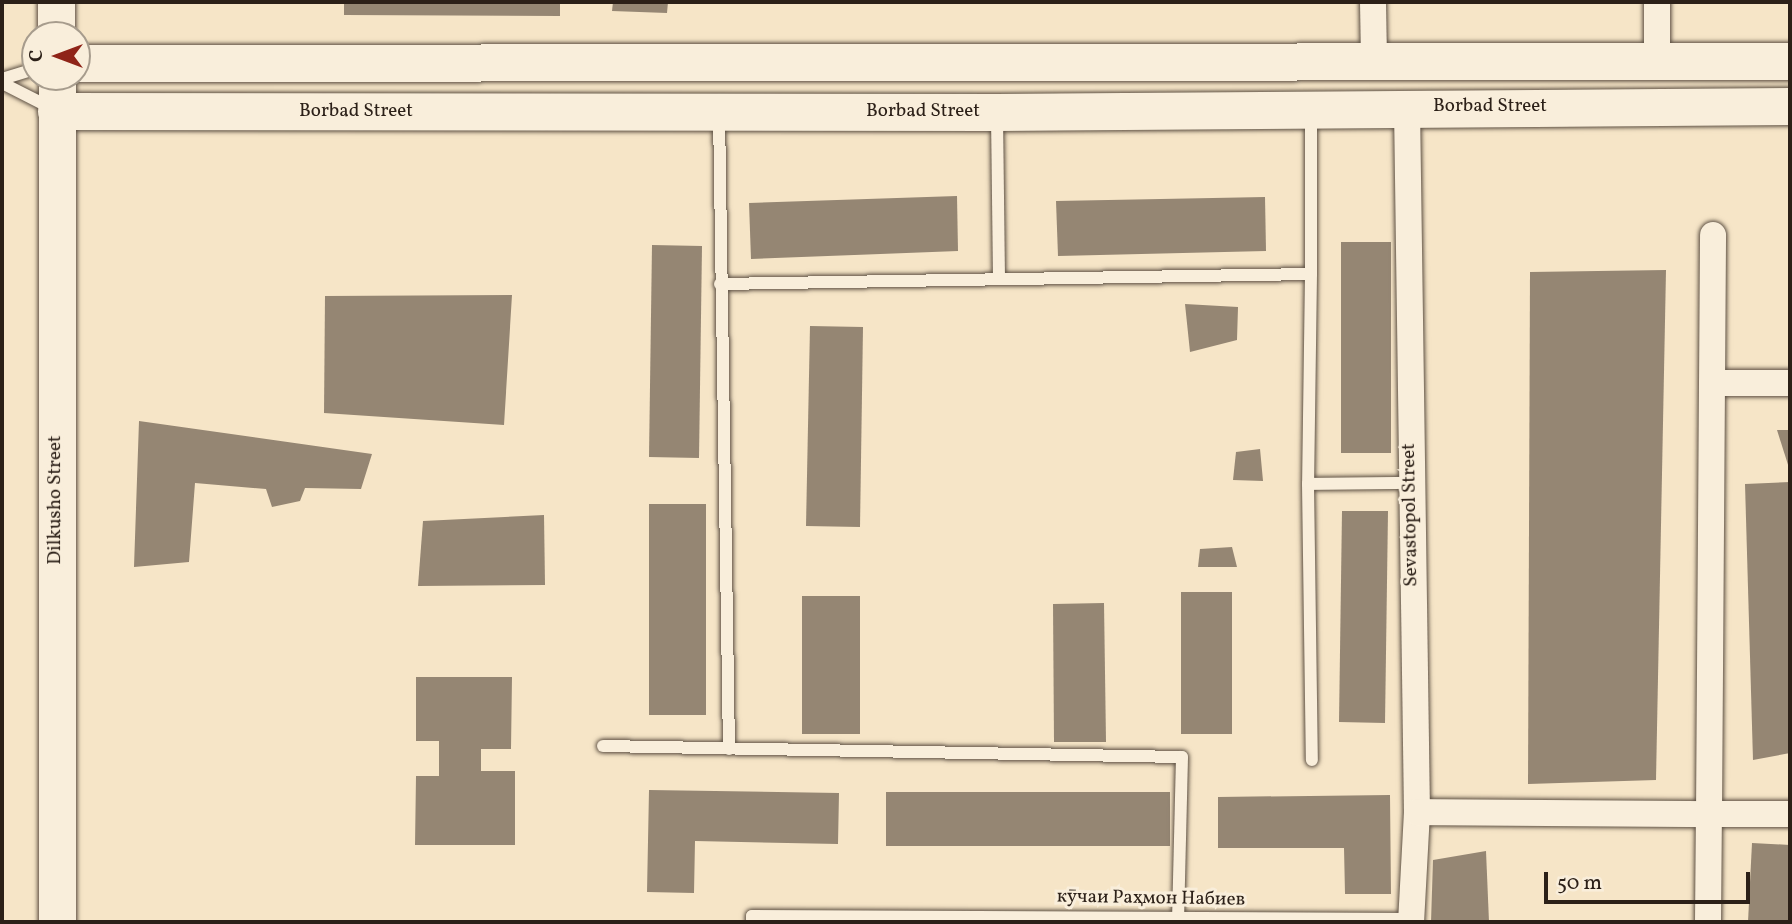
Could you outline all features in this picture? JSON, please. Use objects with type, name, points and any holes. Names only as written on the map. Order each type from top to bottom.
[{"type":"main road","points":[[56,2],[56,21]]},
{"type":"main road","points":[[91,63],[1374,59],[1790,61]]},
{"type":"main road","name":"Borbad Street","points":[[56,94],[719,113],[1790,106]]},
{"type":"main road","name":"Dilkusho Street","points":[[56,94],[57,922]]},
{"type":"street","points":[[1373,2],[1374,59]]},
{"type":"street","points":[[1657,2],[1657,61]]},
{"type":"street","name":"Sevastopol Street","points":[[1408,107],[1417,812],[1411,921]]},
{"type":"street","points":[[1708,922],[1713,235]]},
{"type":"street","points":[[1712,383],[1790,383]]},
{"type":"street","points":[[1417,812],[1790,814]]},
{"type":"lane","points":[[2,81],[21,74]]},
{"type":"lane","points":[[2,81],[56,94]]},
{"type":"lane","points":[[1311,108],[1308,484],[1312,760]]},
{"type":"lane","points":[[997,112],[999,279]]},
{"type":"lane","points":[[719,113],[729,748]]},
{"type":"lane","points":[[720,284],[1311,274]]},
{"type":"lane","points":[[1308,484],[1411,483]]},
{"type":"lane","points":[[603,746],[1182,757],[1178,920]]},
{"type":"lane","name":"кӯчаи Раҳмон Набиев","points":[[752,922],[752,916],[1411,921]]},
{"type":"building","points":[[344,2],[560,2],[560,16],[344,15]]},
{"type":"building","points":[[613,2],[668,2],[667,13],[612,11]]},
{"type":"building","points":[[957,196],[958,251],[751,259],[749,203]]},
{"type":"building","points":[[1265,197],[1266,251],[1058,256],[1056,201]]},
{"type":"building","points":[[1341,242],[1391,242],[1391,453],[1341,453]]},
{"type":"building","points":[[652,245],[702,246],[699,458],[649,457]]},
{"type":"building","points":[[1666,270],[1656,780],[1528,784],[1530,272]]},
{"type":"building","points":[[512,295],[504,425],[324,413],[325,296]]},
{"type":"building","points":[[1185,304],[1238,307],[1237,340],[1190,352]]},
{"type":"building","points":[[810,326],[863,327],[860,527],[806,526]]},
{"type":"building","points":[[139,421],[372,454],[361,489],[305,488],[300,501],[272,507],[266,489],[195,483],[189,562],[134,567]]},
{"type":"building","points":[[1777,430],[1790,430],[1790,471]]},
{"type":"building","points":[[1260,449],[1263,481],[1233,480],[1236,452]]},
{"type":"building","points":[[1790,482],[1790,753],[1753,760],[1745,484]]},
{"type":"building","points":[[649,504],[706,504],[706,715],[649,715]]},
{"type":"building","points":[[1342,511],[1388,511],[1385,723],[1339,722]]},
{"type":"building","points":[[544,515],[545,585],[418,586],[423,521]]},
{"type":"building","points":[[1232,547],[1237,567],[1198,567],[1200,549]]},
{"type":"building","points":[[1181,592],[1232,592],[1232,734],[1181,734]]},
{"type":"building","points":[[802,596],[860,596],[860,734],[802,734]]},
{"type":"building","points":[[1104,603],[1106,742],[1054,742],[1053,604]]},
{"type":"building","points":[[416,677],[512,677],[511,749],[481,749],[481,771],[515,771],[515,845],[415,845],[416,776],[439,776],[439,741],[416,741]]},
{"type":"building","points":[[649,790],[839,793],[838,844],[695,841],[694,893],[647,892]]},
{"type":"building","points":[[886,792],[1170,792],[1170,846],[886,846]]},
{"type":"building","points":[[1390,795],[1391,894],[1345,894],[1344,848],[1218,848],[1218,797]]},
{"type":"building","points":[[1752,843],[1790,845],[1790,922],[1748,922]]},
{"type":"building","points":[[1486,851],[1489,922],[1431,922],[1433,860]]}]
